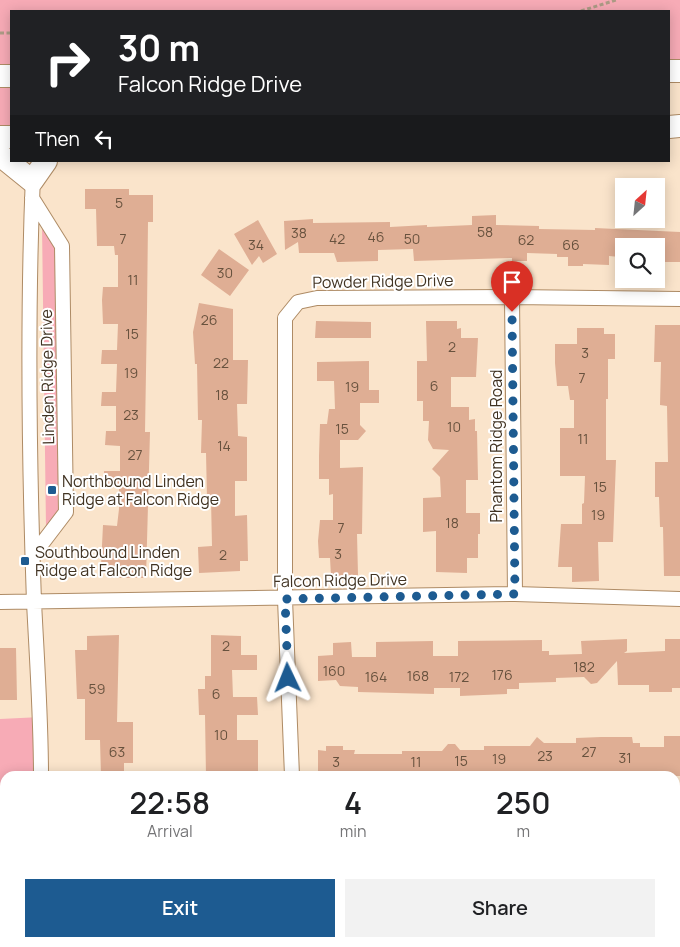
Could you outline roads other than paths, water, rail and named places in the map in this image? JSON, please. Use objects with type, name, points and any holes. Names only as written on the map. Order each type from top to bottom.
[{"type":"main road","points":[[0,155],[32,180],[45,162]]},
{"type":"street","name":"Linden Ridge Drive","points":[[32,180],[62,246],[66,512],[34,554]]},
{"type":"street","name":"Linden Ridge Drive","points":[[32,180],[30,326],[34,600],[41,717],[41,771]]},
{"type":"street","name":"Powder Ridge Drive","points":[[292,771],[285,599],[285,318],[298,302],[317,298],[512,297],[680,299]]},
{"type":"street","name":"Phantom Ridge Road","points":[[512,297],[515,594]]},
{"type":"street","name":"Falcon Ridge Drive","points":[[0,602],[515,594],[680,599]]},
{"type":"place","name":"Northbound Linden Ridge at Falcon Ridge","points":[[52,490]]},
{"type":"place","name":"Southbound Linden Ridge at Falcon Ridge","points":[[25,561]]}]
